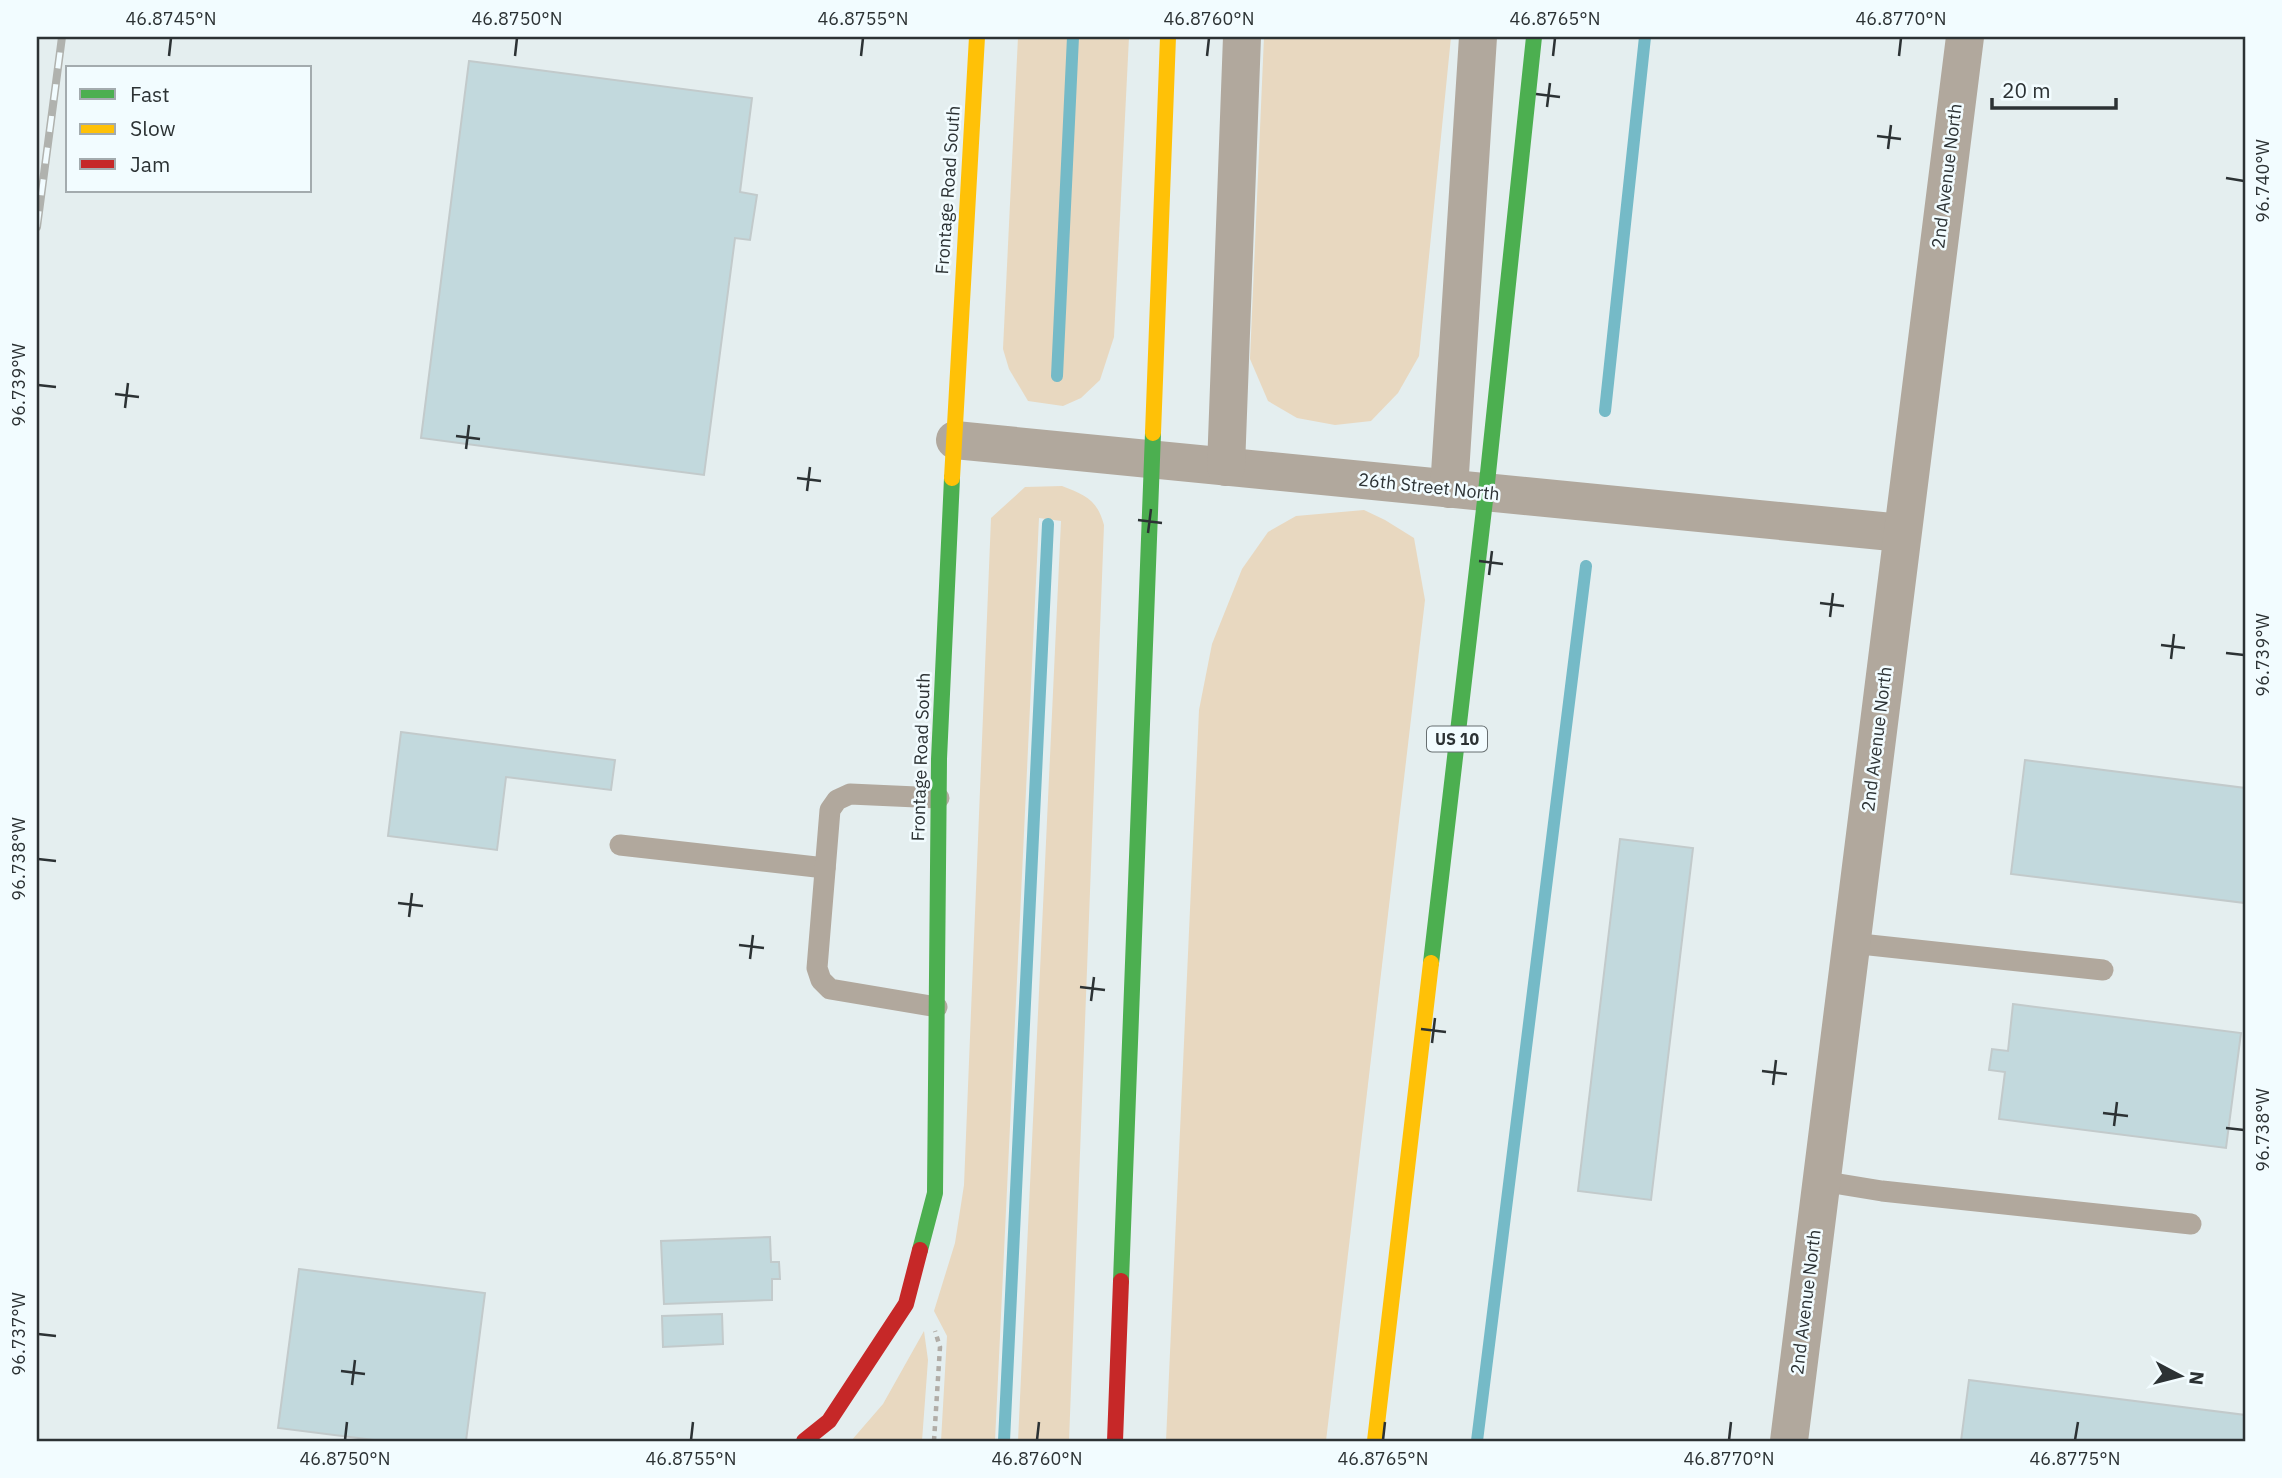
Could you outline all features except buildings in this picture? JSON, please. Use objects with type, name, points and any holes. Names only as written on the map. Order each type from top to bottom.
[{"type":"main road","name":"Frontage Road South","points":[[804,1441],[829,1421],[905,1304],[935,1194],[939,759],[960,316],[977,37]]},
{"type":"main road","points":[[1115,1441],[1168,37]]},
{"type":"main road","name":"US 10","points":[[1375,1441],[1467,491],[1534,37]]},
{"type":"street","points":[[1226,467],[1242,37]]},
{"type":"street","points":[[1467,491],[1478,37]]},
{"type":"street","name":"2nd Avenue North","points":[[1788,1441],[1965,37]]},
{"type":"street","name":"26th Street North","points":[[955,440],[1902,533]]},
{"type":"lane","points":[[937,1007],[830,989],[821,980],[817,968],[831,810],[836,800],[850,794],[939,798]]},
{"type":"lane","points":[[620,845],[825,868]]},
{"type":"lane","points":[[1851,943],[2103,970]]},
{"type":"lane","points":[[1821,1181],[1882,1191],[2191,1224]]},
{"type":"path","points":[[905,1304],[932,1322],[940,1347],[934,1441]]},
{"type":"shaded area","points":[[1018,37],[1129,37],[1114,337],[1100,380],[1081,398],[1063,406],[1028,401],[1009,369],[1003,349]]},
{"type":"shaded area","points":[[1264,37],[1451,37],[1419,356],[1398,393],[1371,421],[1335,425],[1297,418],[1268,401],[1250,359]]},
{"type":"shaded area","points":[[1062,486],[1089,499],[1098,509],[1104,525],[1069,1441],[1018,1441],[1061,521],[1039,518],[995,1441],[941,1441],[947,1336],[934,1311],[955,1243],[964,1185],[991,518],[1025,487]]},
{"type":"shaded area","points":[[1364,510],[1414,538],[1425,600],[1326,1441],[1166,1441],[1199,710],[1212,644],[1242,569],[1268,532],[1296,516]]},
{"type":"shaded area","points":[[924,1331],[928,1360],[922,1441],[851,1441],[883,1404]]},
{"type":"waterway","points":[[1057,376],[1073,37]]},
{"type":"waterway","points":[[1605,411],[1645,37]]},
{"type":"waterway","points":[[1004,1441],[1048,524]]},
{"type":"waterway","points":[[1477,1441],[1586,566]]},
{"type":"railway","points":[[37,227],[62,37]]},
{"type":"traffic: fast","points":[[1431,963],[1486,492],[1534,37]]},
{"type":"traffic: fast","points":[[1121,1281],[1153,433]]},
{"type":"traffic: fast","points":[[920,1250],[935,1193],[939,759],[952,478]]},
{"type":"traffic: slow","points":[[952,478],[977,37]]},
{"type":"traffic: slow","points":[[1153,433],[1168,37]]},
{"type":"traffic: slow","points":[[1375,1441],[1431,963]]},
{"type":"traffic: jam","points":[[804,1441],[829,1421],[906,1304],[920,1250]]},
{"type":"traffic: jam","points":[[1115,1441],[1121,1281]]}]
